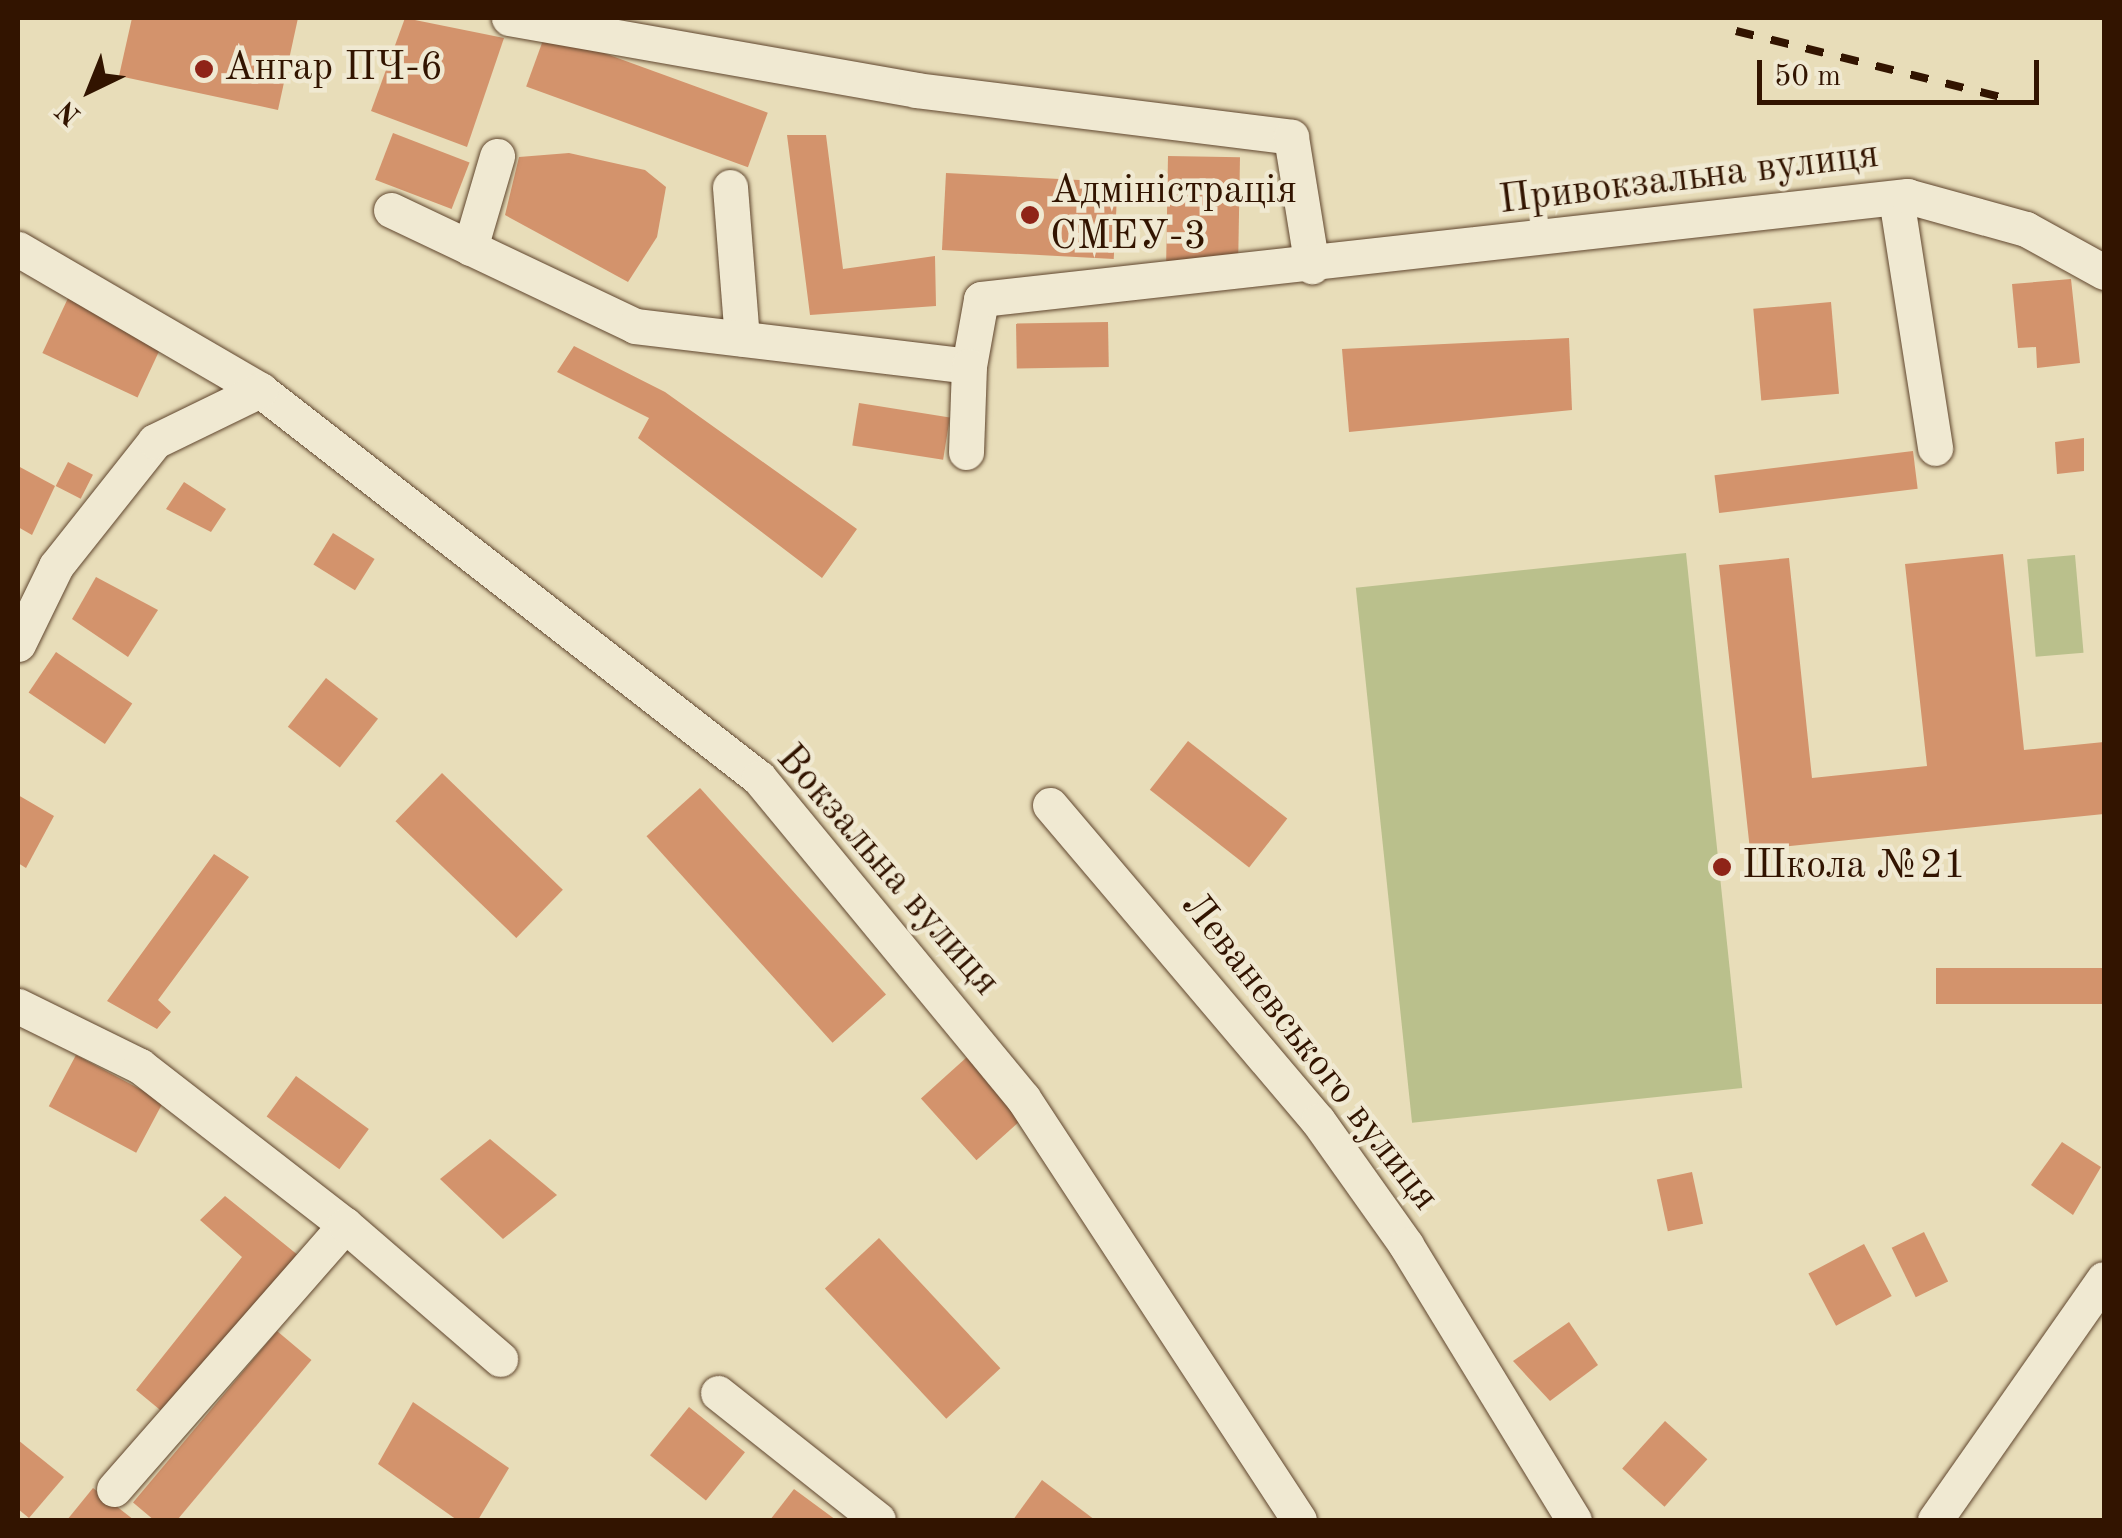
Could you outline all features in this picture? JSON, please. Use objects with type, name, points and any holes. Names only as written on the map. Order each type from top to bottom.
[{"type":"street","points":[[509,18],[916,90],[1291,137],[1312,266]]},
{"type":"street","points":[[470,248],[497,156]]},
{"type":"street","points":[[730,187],[742,339]]},
{"type":"street","points":[[1896,198],[1935,448]]},
{"type":"street","name":"Привокзальна вулиця","points":[[969,366],[981,299],[1268,271],[1896,198],[2026,228],[2104,272]]},
{"type":"street","points":[[391,210],[635,326],[969,366],[966,452]]},
{"type":"street","name":"Вокзальна вулиця","points":[[18,249],[260,390],[759,778],[1023,1098],[1299,1520]]},
{"type":"street","points":[[18,644],[56,566],[155,440],[260,390]]},
{"type":"street","name":"Леваневського вулиця","points":[[1050,805],[1318,1121],[1406,1245],[1574,1520]]},
{"type":"street","points":[[18,1006],[140,1066],[346,1224],[500,1359]]},
{"type":"street","points":[[114,1488],[346,1224]]},
{"type":"street","points":[[1935,1520],[2104,1279]]},
{"type":"street","points":[[718,1392],[878,1520]]},
{"type":"green space","points":[[1686,553],[1742,1088],[1412,1123],[1356,588]]},
{"type":"green space","points":[[2075,555],[2084,653],[2036,657],[2027,559]]},
{"type":"building","name":"Ангар ПЧ-6","points":[[132,18],[298,18],[278,110],[119,76]]},
{"type":"building","points":[[405,18],[504,38],[467,147],[371,111]]},
{"type":"building","points":[[546,32],[768,113],[748,167],[526,87]]},
{"type":"building","points":[[393,133],[470,162],[452,209],[375,180]]},
{"type":"building","points":[[787,135],[826,135],[843,269],[935,256],[936,306],[810,315]]},
{"type":"building","points":[[569,153],[645,170],[666,187],[657,237],[628,282],[505,215],[519,157]]},
{"type":"building","points":[[1168,156],[1240,157],[1238,263],[1166,262]]},
{"type":"building","name":"Адміністрація СМЕУ-3","points":[[946,173],[1118,182],[1114,259],[942,250]]},
{"type":"building","points":[[2071,279],[2080,363],[2037,368],[2036,347],[2018,348],[2012,284]]},
{"type":"building","points":[[69,296],[164,340],[138,397],[42,353]]},
{"type":"building","points":[[1831,302],[1839,394],[1761,400],[1753,309]]},
{"type":"building","points":[[1108,322],[1109,367],[1017,369],[1016,324]]},
{"type":"building","points":[[1569,338],[1572,410],[1349,432],[1342,349]]},
{"type":"building","points":[[574,346],[665,392],[857,529],[822,578],[638,438],[649,418],[557,372]]},
{"type":"building","points":[[859,403],[950,417],[943,460],[852,445]]},
{"type":"building","points":[[2084,438],[2084,471],[2057,474],[2055,442]]},
{"type":"building","points":[[1913,451],[1918,489],[1719,513],[1714,475]]},
{"type":"building","points":[[68,462],[93,475],[81,499],[56,486]]},
{"type":"building","points":[[18,466],[55,486],[32,535],[18,527]]},
{"type":"building","points":[[184,482],[226,509],[211,532],[166,509]]},
{"type":"building","points":[[333,533],[375,559],[355,590],[313,564]]},
{"type":"building","points":[[2003,554],[2024,750],[2104,742],[2104,814],[1750,850],[1719,565],[1789,558],[1812,778],[1927,766],[1905,564]]},
{"type":"building","points":[[96,577],[158,610],[128,657],[72,619]]},
{"type":"building","points":[[56,652],[132,703],[105,744],[29,693]]},
{"type":"building","points":[[326,678],[378,719],[340,767],[288,727]]},
{"type":"building","points":[[1188,741],[1287,819],[1249,867],[1150,790]]},
{"type":"building","points":[[442,773],[563,890],[516,938],[395,821]]},
{"type":"building","points":[[700,788],[886,995],[833,1043],[646,836]]},
{"type":"building","points":[[18,795],[54,816],[26,868],[18,863]]},
{"type":"building","points":[[214,854],[249,877],[158,1000],[171,1012],[157,1029],[107,1001]]},
{"type":"building","points":[[1936,968],[2104,968],[2104,1004],[1936,1004]]},
{"type":"building","points":[[76,1055],[163,1101],[136,1153],[49,1106]]},
{"type":"building","points":[[967,1057],[1023,1119],[976,1160],[921,1098]]},
{"type":"building","points":[[296,1076],[369,1129],[339,1169],[267,1116]]},
{"type":"building","points":[[490,1139],[557,1195],[503,1239],[440,1179]]},
{"type":"building","points":[[2062,1142],[2101,1167],[2073,1215],[2031,1185]]},
{"type":"building","points":[[1692,1172],[1703,1224],[1668,1231],[1657,1179]]},
{"type":"building","points":[[225,1196],[304,1260],[165,1414],[136,1390],[242,1257],[200,1220]]},
{"type":"building","points":[[1924,1232],[1948,1281],[1916,1297],[1892,1248]]},
{"type":"building","points":[[879,1238],[1000,1368],[946,1419],[825,1288]]},
{"type":"building","points":[[1864,1244],[1892,1296],[1836,1326],[1808,1274]]},
{"type":"building","points":[[1569,1322],[1598,1365],[1550,1401],[1513,1361]]},
{"type":"building","points":[[277,1331],[311,1360],[177,1520],[154,1520],[133,1503]]},
{"type":"building","points":[[413,1402],[509,1468],[478,1520],[457,1520],[378,1464]]},
{"type":"building","points":[[689,1407],[745,1452],[706,1500],[650,1455]]},
{"type":"building","points":[[1665,1421],[1707,1459],[1665,1507],[1622,1469]]},
{"type":"building","points":[[18,1440],[64,1477],[29,1518],[18,1509]]},
{"type":"building","points":[[1042,1480],[1095,1520],[1013,1520]]},
{"type":"building","points":[[93,1488],[134,1520],[67,1520]]},
{"type":"building","points":[[794,1489],[836,1520],[770,1520]]},
{"type":"railway","points":[[1736,31],[2001,97]]},
{"type":"place","name":"Ангар ПЧ-6","points":[[204,69]]},
{"type":"place","name":"Адміністрація СМЕУ-3","points":[[1030,215]]},
{"type":"place","name":"Школа №21","points":[[1722,867]]}]
